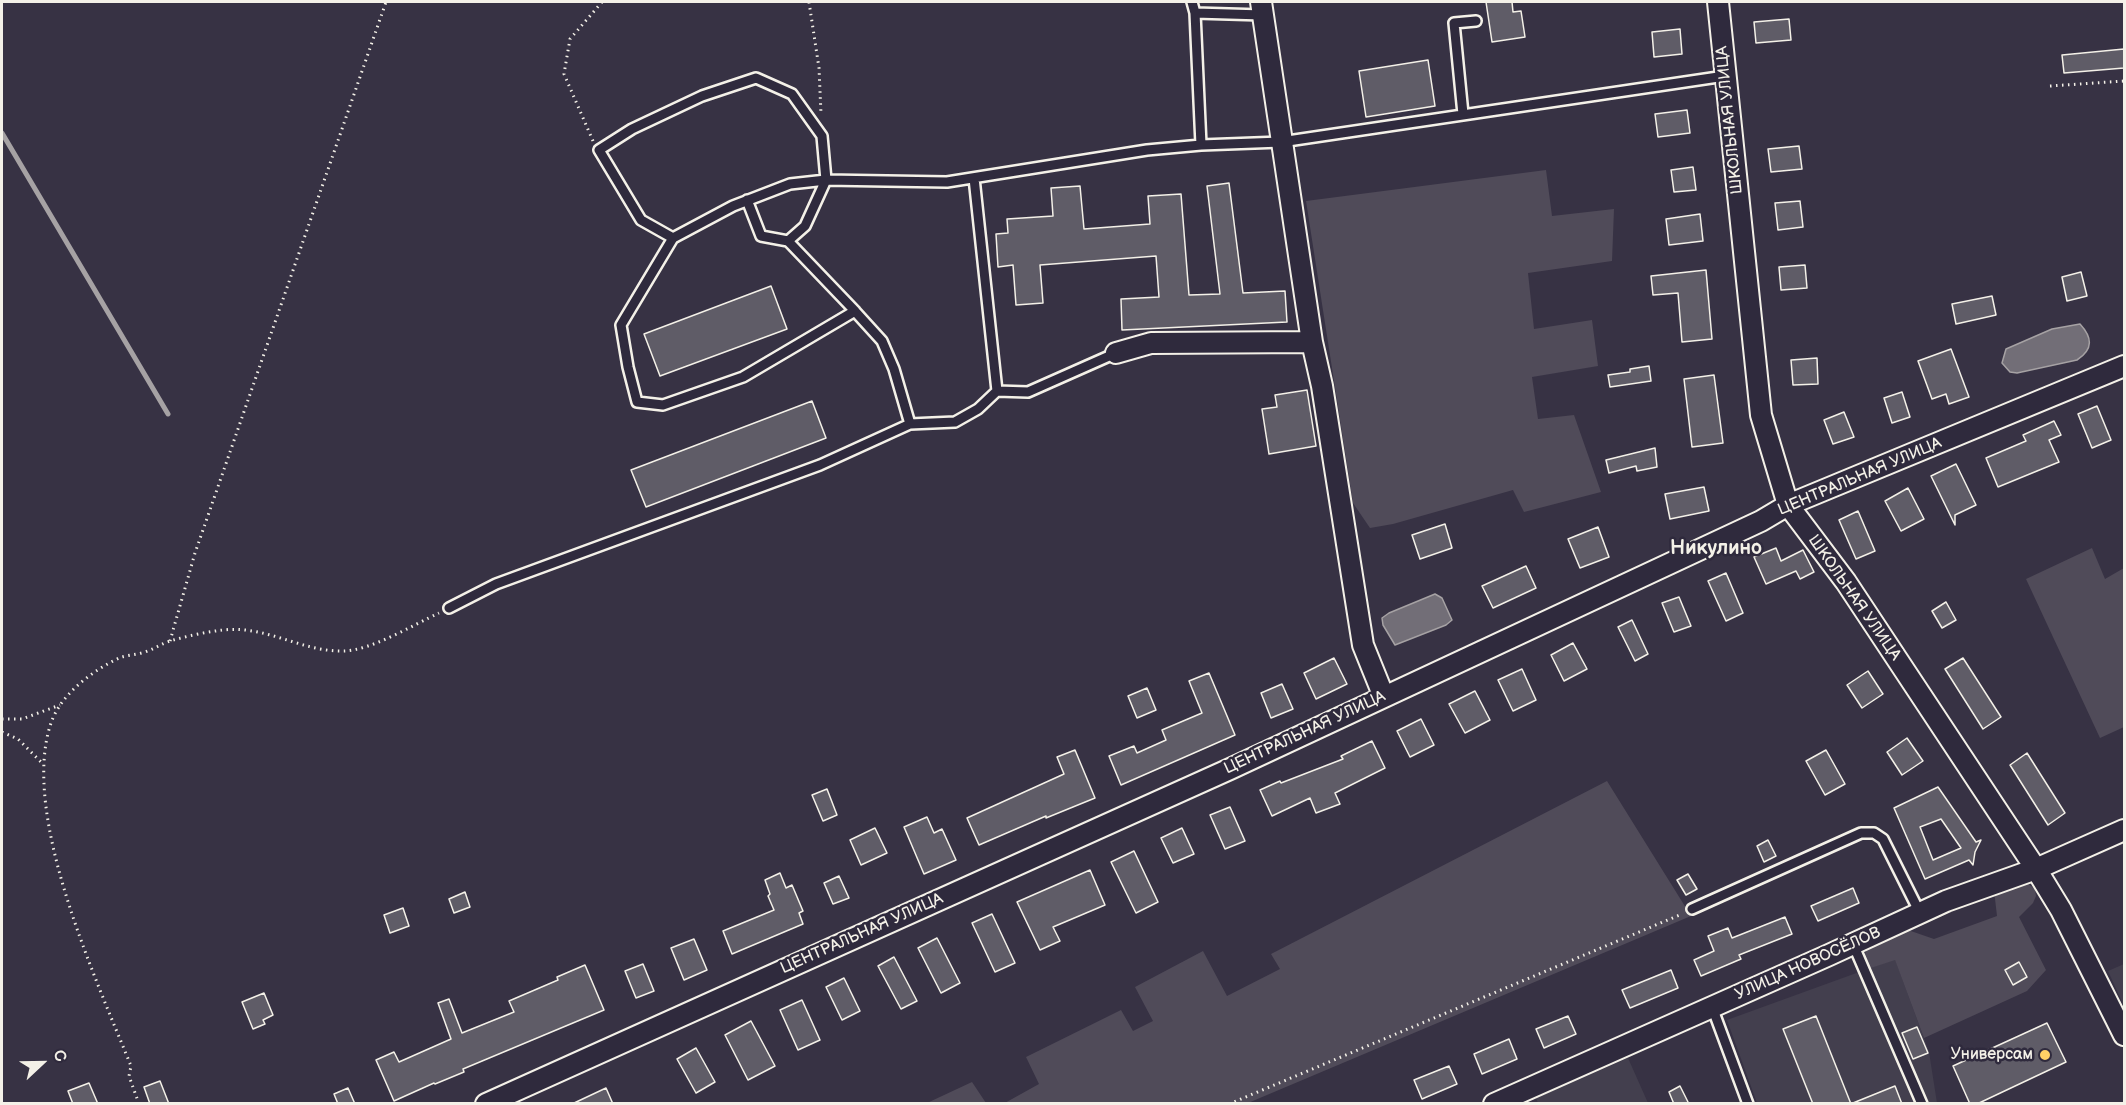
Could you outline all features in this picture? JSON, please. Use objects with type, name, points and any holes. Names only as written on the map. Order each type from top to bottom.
[{"type":"street","name":"ШКОЛЬНАЯ УЛИЦА","points":[[1718,2],[1761,415],[1788,505],[1846,582],[2036,869],[2061,910],[2124,1035]]},
{"type":"street","points":[[1262,8],[1312,342],[1322,386],[1364,645],[1384,697]]},
{"type":"street","points":[[1116,353],[1151,343],[1312,342]]},
{"type":"street","name":"ЦЕНТРАЛЬНАЯ УЛИЦА","points":[[486,1104],[1219,774],[1761,520],[1788,505],[2124,366]]},
{"type":"street","name":"УЛИЦА НОВОСЁЛОВ","points":[[1494,1104],[1946,901],[2036,869],[2124,831]]},
{"type":"lane","points":[[1192,2],[1195,13],[1201,145]]},
{"type":"lane","points":[[1195,13],[1262,8]]},
{"type":"lane","points":[[1463,114],[1454,23],[1476,21]]},
{"type":"lane","points":[[855,311],[743,377],[663,405],[637,402],[621,325],[673,238],[733,206],[790,184],[826,180],[946,182],[1147,150],[1281,142],[1725,76]]},
{"type":"lane","points":[[673,238],[641,220],[599,150],[632,129],[702,96],[756,78],[792,94],[822,136],[826,180],[805,226],[788,241]]},
{"type":"lane","points":[[974,178],[997,391]]},
{"type":"lane","points":[[747,201],[761,236],[788,241],[882,341],[894,369],[910,424]]},
{"type":"lane","points":[[448,608],[496,584],[570,555],[820,465],[910,424],[955,422],[978,409],[997,391],[1028,392],[1116,353]]},
{"type":"lane","points":[[1692,909],[1861,833],[1874,833],[1883,839],[1920,913]]},
{"type":"lane","points":[[1853,944],[1922,1104]]},
{"type":"lane","points":[[1712,1006],[1748,1104]]},
{"type":"path","points":[[170,641],[195,553],[386,2]]},
{"type":"path","points":[[599,150],[590,135],[564,74],[570,39],[602,2]]},
{"type":"path","points":[[809,2],[819,68],[822,136]]},
{"type":"path","points":[[2050,86],[2124,81]]},
{"type":"path","points":[[139,1104],[129,1076],[131,1066],[79,936],[49,831],[43,764],[51,723],[60,705],[77,687],[106,665],[121,657],[145,652],[170,641],[224,630],[252,630],[322,649],[343,652],[365,648],[448,608]]},
{"type":"path","points":[[2,719],[22,719],[60,705]]},
{"type":"path","points":[[2,732],[18,739],[43,764]]},
{"type":"path","points":[[1229,1104],[1692,909]]},
{"type":"shaded area","points":[[1546,170],[1552,216],[1614,209],[1612,261],[1528,273],[1534,329],[1592,320],[1598,366],[1532,377],[1538,419],[1574,415],[1601,492],[1524,512],[1513,490],[1393,524],[1370,528],[1353,503],[1306,201]]},
{"type":"shaded area","points":[[2080,324],[2089,338],[2089,347],[2077,360],[2017,373],[2010,372],[2002,363],[2006,349],[2052,329]]},
{"type":"shaded area","points":[[2092,548],[2105,579],[2124,568],[2124,727],[2100,738],[2026,579]]},
{"type":"shaded area","points":[[1435,594],[1442,598],[1452,620],[1446,625],[1395,645],[1383,625],[1382,618]]},
{"type":"shaded area","points":[[1607,781],[1691,916],[1248,1103],[1003,1104],[1039,1084],[1026,1057],[1121,1010],[1133,1031],[1153,1021],[1135,987],[1203,951],[1227,996],[1280,969],[1271,954]]},
{"type":"shaded area","points":[[2023,880],[2035,889],[2036,896],[2033,903],[2019,917],[2046,970],[2027,991],[1924,1038],[1895,960],[1868,969],[1865,958],[1867,950],[1875,942],[1905,929],[1934,939],[1997,916],[1994,890]]},
{"type":"shaded area","points":[[1895,959],[1929,1052],[1937,1103],[1757,1103],[1727,1020]]},
{"type":"shaded area","points":[[2124,964],[2124,1006],[2108,971]]},
{"type":"shaded area","points":[[1628,1058],[1648,1103],[1538,1103],[1536,1098]]},
{"type":"shaded area","points":[[972,1082],[986,1103],[927,1103]]},
{"type":"building","points":[[1486,2],[1512,2],[1513,12],[1521,11],[1525,37],[1492,42]]},
{"type":"building","points":[[1789,19],[1791,40],[1756,43],[1754,22]]},
{"type":"building","points":[[1680,29],[1682,54],[1654,57],[1652,32]]},
{"type":"building","points":[[2124,49],[2124,68],[2064,73],[2062,55]]},
{"type":"building","points":[[1428,60],[1435,106],[1366,117],[1359,71]]},
{"type":"building","points":[[1687,110],[1690,133],[1658,137],[1655,114]]},
{"type":"building","points":[[1799,146],[1802,169],[1771,172],[1768,149]]},
{"type":"building","points":[[1693,167],[1696,190],[1674,192],[1671,170]]},
{"type":"building","points":[[1229,183],[1243,293],[1285,291],[1287,322],[1122,330],[1121,299],[1159,297],[1156,256],[1040,265],[1043,303],[1016,305],[1013,265],[998,267],[996,234],[1008,233],[1007,219],[1053,216],[1051,188],[1080,186],[1084,229],[1150,224],[1148,196],[1181,194],[1189,295],[1220,294],[1207,186]]},
{"type":"building","points":[[1800,201],[1803,227],[1778,230],[1775,203]]},
{"type":"building","points":[[1700,214],[1703,241],[1669,245],[1666,219]]},
{"type":"building","points":[[1805,265],[1807,288],[1781,290],[1779,267]]},
{"type":"building","points":[[1706,270],[1712,339],[1682,342],[1678,293],[1653,295],[1651,276]]},
{"type":"building","points":[[2081,272],[2087,296],[2067,301],[2062,277]]},
{"type":"building","points":[[771,286],[787,329],[660,376],[644,334]]},
{"type":"building","points":[[1992,296],[1996,315],[1956,324],[1952,304]]},
{"type":"building","points":[[1951,349],[1969,397],[1949,404],[1946,394],[1932,399],[1918,361]]},
{"type":"building","points":[[1817,358],[1818,384],[1793,385],[1791,360]]},
{"type":"building","points":[[1649,366],[1651,381],[1610,387],[1608,375]]},
{"type":"building","points":[[1714,375],[1723,443],[1692,447],[1684,379]]},
{"type":"building","points":[[1307,390],[1316,446],[1269,454],[1262,409],[1277,407],[1275,395]]},
{"type":"building","points":[[1902,392],[1910,417],[1892,423],[1884,398]]},
{"type":"building","points":[[812,401],[826,438],[646,507],[631,470]]},
{"type":"building","points":[[2097,406],[2111,440],[2092,448],[2078,414]]},
{"type":"building","points":[[1844,412],[1854,437],[1833,444],[1824,420]]},
{"type":"building","points":[[2054,421],[2061,435],[2049,440],[2059,462],[1998,487],[1986,458],[2026,441],[2023,435]]},
{"type":"building","points":[[1655,448],[1657,467],[1637,471],[1636,466],[1609,473],[1606,460]]},
{"type":"building","points":[[1956,464],[1976,505],[1955,515],[1955,525],[1931,476]]},
{"type":"building","points":[[1704,487],[1709,511],[1670,519],[1665,494]]},
{"type":"building","points":[[1908,488],[1924,519],[1901,531],[1885,501]]},
{"type":"building","points":[[1858,511],[1875,551],[1856,559],[1839,520]]},
{"type":"building","points":[[1445,524],[1452,548],[1420,559],[1412,535]]},
{"type":"building","points":[[1598,527],[1609,557],[1580,568],[1568,539]]},
{"type":"building","points":[[1776,548],[1781,561],[1803,550],[1814,572],[1800,579],[1796,571],[1766,584],[1754,557]]},
{"type":"building","points":[[1526,566],[1536,588],[1493,608],[1482,586]]},
{"type":"building","points":[[1726,573],[1743,613],[1726,621],[1708,581]]},
{"type":"building","points":[[1679,597],[1691,626],[1674,632],[1662,603]]},
{"type":"building","points":[[1946,602],[1956,620],[1942,628],[1932,611]]},
{"type":"building","points":[[1632,620],[1648,654],[1635,661],[1618,627]]},
{"type":"building","points":[[1573,643],[1587,669],[1564,681],[1551,655]]},
{"type":"building","points":[[1334,658],[1347,684],[1316,699],[1304,673]]},
{"type":"building","points":[[1963,658],[2001,717],[1983,729],[1945,669]]},
{"type":"building","points":[[1522,669],[1536,700],[1513,711],[1498,680]]},
{"type":"building","points":[[1868,671],[1883,694],[1862,708],[1847,685]]},
{"type":"building","points":[[1209,673],[1235,735],[1121,785],[1109,756],[1134,746],[1137,753],[1166,740],[1162,730],[1202,713],[1189,681]]},
{"type":"building","points":[[1282,684],[1293,709],[1271,718],[1261,693]]},
{"type":"building","points":[[1147,688],[1156,710],[1137,718],[1128,696]]},
{"type":"building","points":[[1475,691],[1490,720],[1465,733],[1449,704]]},
{"type":"building","points":[[1421,719],[1434,745],[1410,757],[1397,731]]},
{"type":"building","points":[[1907,738],[1923,761],[1902,775],[1887,752]]},
{"type":"building","points":[[1372,741],[1385,768],[1335,793],[1340,804],[1316,813],[1310,798],[1272,816],[1260,790],[1343,759],[1341,756]]},
{"type":"building","points":[[1075,750],[1095,798],[979,845],[967,818],[1064,774],[1057,757]]},
{"type":"building","points":[[1826,750],[1845,784],[1825,795],[1806,761]]},
{"type":"building","points":[[2027,753],[2065,813],[2048,825],[2010,765]]},
{"type":"building","points":[[1938,787],[1976,842],[1981,840],[1975,852],[1973,865],[1969,860],[1925,879],[1894,808]],"holes":[[[1941,819],[1961,848],[1933,860],[1920,827]]]},
{"type":"building","points":[[827,789],[837,815],[823,821],[812,795]]},
{"type":"building","points":[[1230,807],[1245,841],[1225,849],[1210,815]]},
{"type":"building","points":[[927,817],[934,833],[942,829],[956,860],[924,874],[904,827]]},
{"type":"building","points":[[875,828],[887,853],[861,865],[850,840]]},
{"type":"building","points":[[1182,828],[1194,854],[1173,863],[1161,838]]},
{"type":"building","points":[[1768,840],[1776,856],[1764,862],[1757,846]]},
{"type":"building","points":[[1134,851],[1158,902],[1136,913],[1111,862]]},
{"type":"building","points":[[1090,870],[1105,905],[1053,927],[1060,941],[1040,950],[1017,902]]},
{"type":"building","points":[[780,873],[786,888],[792,885],[803,911],[799,913],[803,924],[732,954],[723,931],[774,910],[765,880]]},
{"type":"building","points":[[1688,874],[1697,889],[1686,895],[1677,880]]},
{"type":"building","points":[[839,876],[849,898],[833,904],[824,883]]},
{"type":"building","points":[[1853,888],[1859,903],[1818,921],[1811,906]]},
{"type":"building","points":[[465,892],[470,907],[454,913],[449,899]]},
{"type":"building","points":[[403,908],[409,926],[390,933],[384,915]]},
{"type":"building","points":[[992,914],[1015,963],[995,972],[972,923]]},
{"type":"building","points":[[1785,917],[1792,934],[1739,955],[1741,959],[1701,976],[1694,960],[1714,951],[1708,936],[1728,928],[1732,938]]},
{"type":"building","points":[[937,938],[960,983],[941,993],[918,948]]},
{"type":"building","points":[[694,939],[707,970],[684,980],[671,948]]},
{"type":"building","points":[[894,957],[917,1001],[901,1009],[878,966]]},
{"type":"building","points":[[2019,962],[2027,977],[2013,985],[2005,970]]},
{"type":"building","points":[[643,964],[654,991],[636,998],[625,971]]},
{"type":"building","points":[[585,965],[604,1010],[463,1069],[464,1072],[394,1101],[376,1060],[394,1052],[399,1062],[451,1039],[438,1003],[449,999],[462,1033],[514,1012],[509,1001],[558,980],[557,977]]},
{"type":"building","points":[[1671,970],[1678,988],[1630,1008],[1622,990]]},
{"type":"building","points":[[844,978],[860,1011],[842,1020],[826,987]]},
{"type":"building","points":[[264,993],[273,1015],[263,1020],[265,1024],[253,1029],[242,1002]]},
{"type":"building","points":[[802,1000],[820,1040],[798,1050],[780,1010]]},
{"type":"building","points":[[1568,1016],[1576,1034],[1544,1048],[1536,1029]]},
{"type":"building","points":[[1816,1016],[1851,1104],[1813,1104],[1783,1029]]},
{"type":"building","points":[[751,1021],[775,1066],[748,1080],[725,1035]]},
{"type":"building","points":[[2047,1023],[2066,1062],[1977,1104],[1970,1104],[1953,1066]]},
{"type":"building","points":[[1917,1027],[1928,1053],[1913,1059],[1902,1033]]},
{"type":"building","points":[[1509,1039],[1517,1059],[1482,1074],[1474,1054]]},
{"type":"building","points":[[696,1048],[715,1082],[696,1093],[677,1059]]},
{"type":"building","points":[[1449,1066],[1457,1084],[1422,1099],[1414,1080]]},
{"type":"building","points":[[160,1081],[169,1104],[150,1104],[144,1087]]},
{"type":"building","points":[[89,1083],[98,1104],[73,1104],[68,1091]]},
{"type":"building","points":[[1680,1086],[1689,1104],[1674,1104],[1669,1092]]},
{"type":"building","points":[[1895,1086],[1902,1104],[1853,1104],[1853,1103]]},
{"type":"building","points":[[348,1088],[355,1104],[338,1104],[334,1094]]},
{"type":"building","points":[[606,1088],[613,1104],[572,1104]]},
{"type":"waterway","points":[[2,133],[168,414]]},
{"type":"place","name":"Универсам","points":[[2045,1055]]},
{"type":"district","name":"Никулино","points":[[1716,549]]}]
